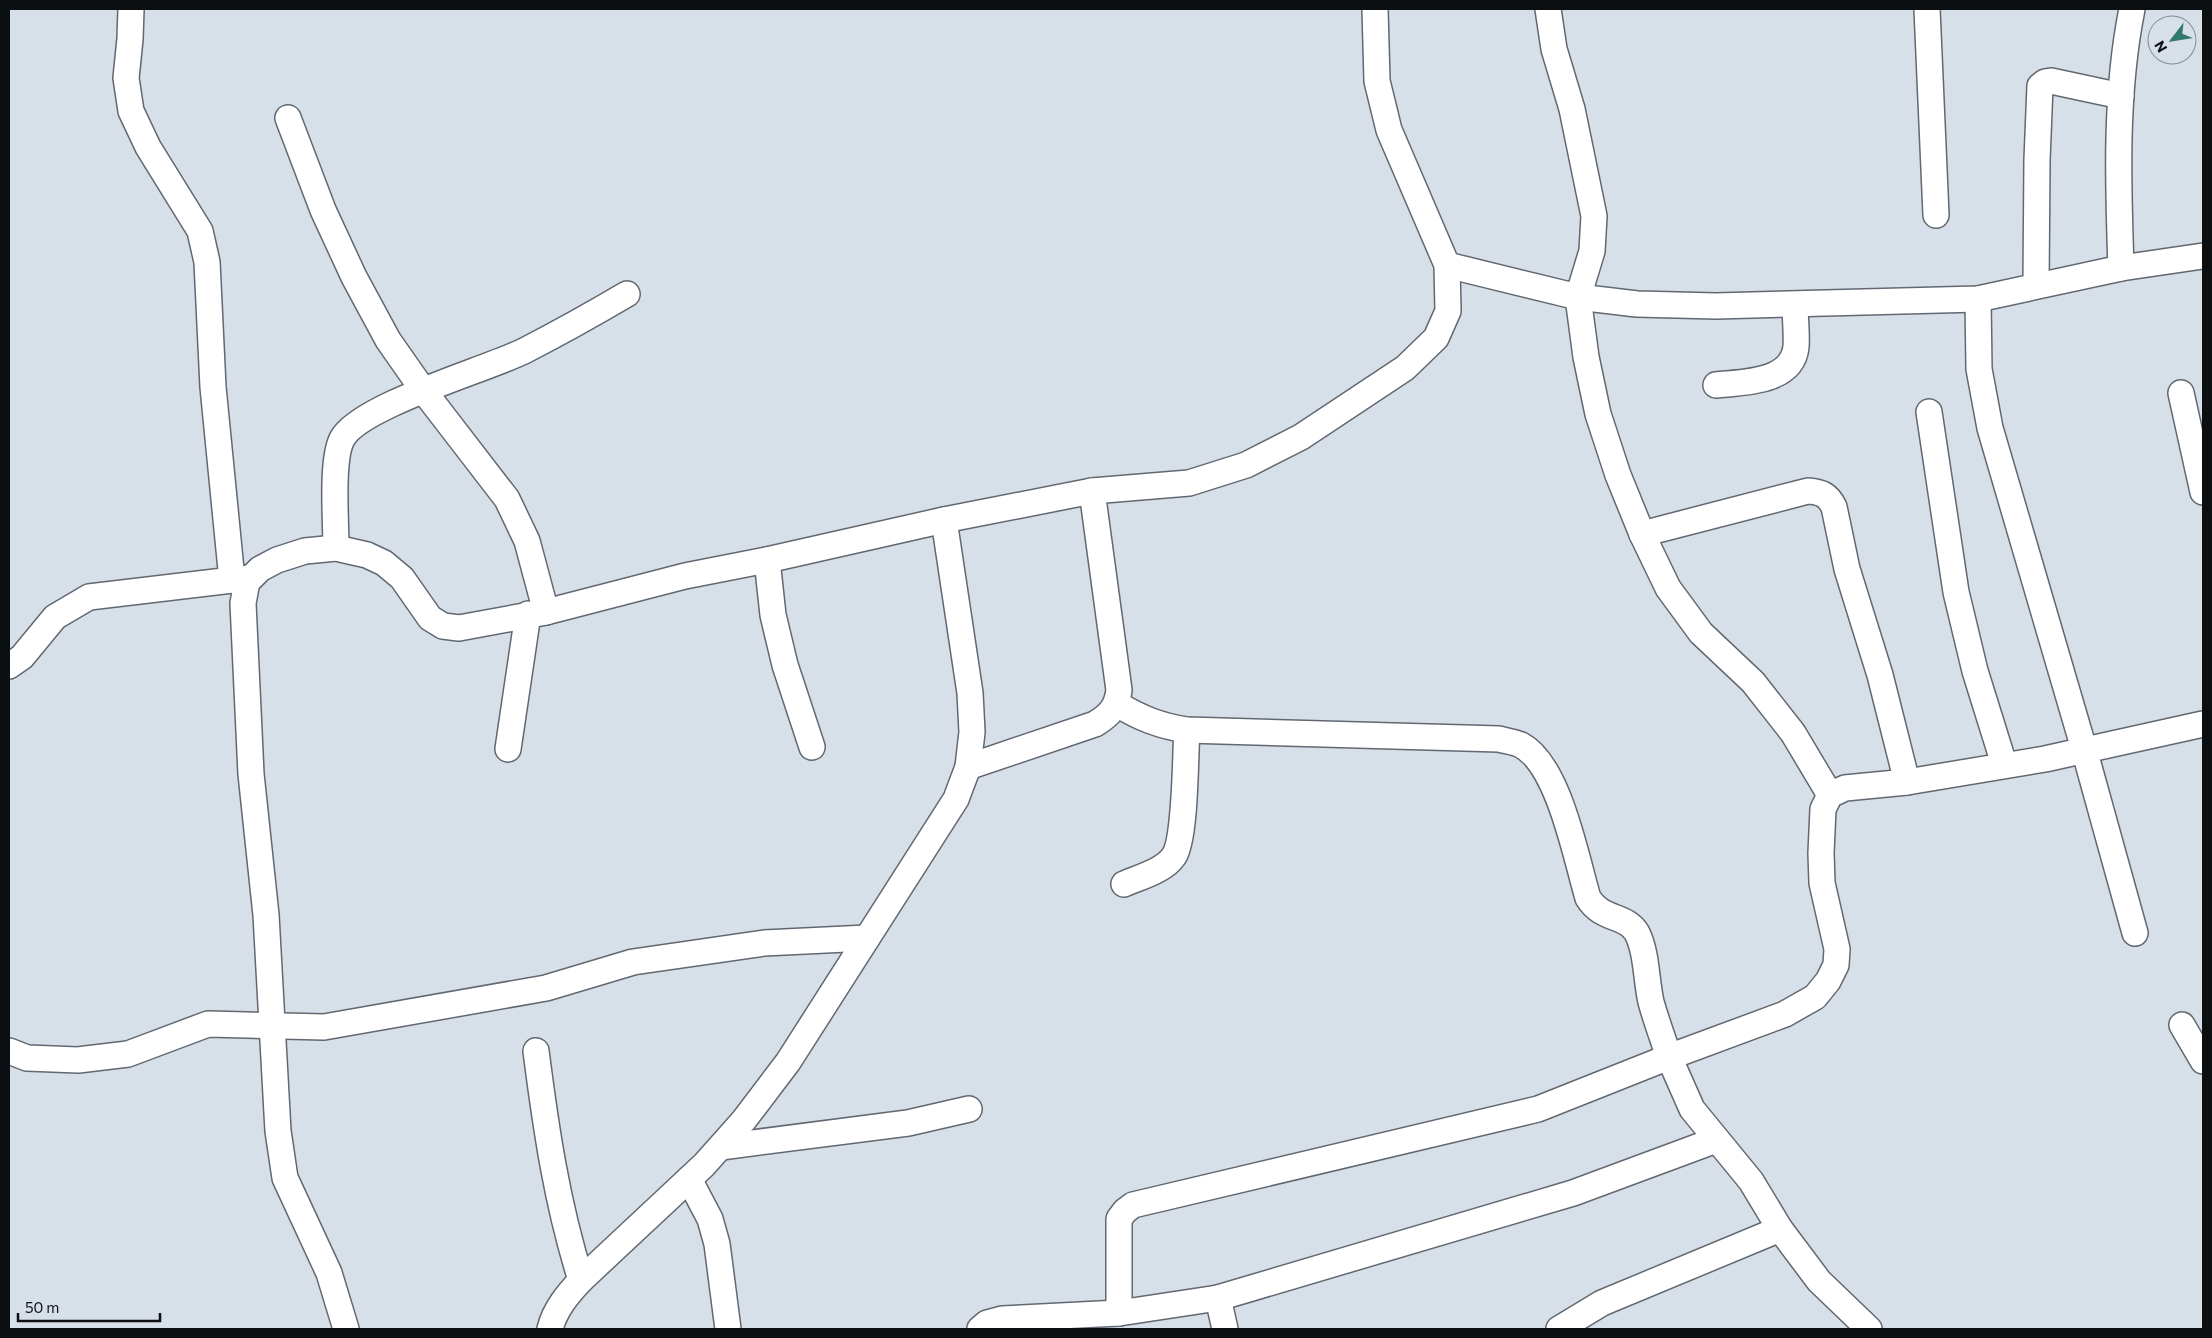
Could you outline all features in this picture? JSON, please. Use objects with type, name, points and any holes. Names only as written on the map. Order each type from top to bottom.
[{"type":"street","points":[[131,9],[126,78],[132,111],[148,147],[200,231],[207,262],[213,387],[242,579],[247,582],[243,603],[252,774],[266,915],[278,1131],[285,1178],[329,1273],[346,1329]]},
{"type":"street","points":[[9,666],[22,657],[55,617],[89,597],[242,579],[277,560],[305,552],[336,548],[367,555],[384,563],[402,578],[430,618],[443,626],[460,628],[537,613],[685,576],[767,560],[944,520],[1092,491],[1189,483],[1246,465],[1301,437],[1405,368],[1436,338],[1448,312],[1447,265],[1389,130],[1377,80],[1374,9]]},
{"type":"street","points":[[1548,9],[1554,49],[1572,108],[1594,216],[1592,250],[1578,297],[1586,357],[1598,414],[1618,475],[1642,534],[1668,588],[1701,634],[1753,682],[1793,733],[1830,795]]},
{"type":"street","points":[[1927,9],[1936,215]]},
{"type":"street","points":[[2121,268],[2119,203],[2121,96],[2132,9]]},
{"type":"street","points":[[2036,284],[2040,86],[2045,82],[2051,81],[2121,96]]},
{"type":"street","points":[[288,118],[323,210],[354,277],[388,340],[423,390],[507,499],[527,541],[537,613],[508,749]]},
{"type":"street","points":[[1447,265],[1578,297],[1637,304],[1795,305],[1978,299],[2036,284],[2121,268],[2203,256]]},
{"type":"street","points":[[336,548],[336,458],[341,441],[349,428],[368,416],[423,390],[475,372],[523,351],[627,294]]},
{"type":"street","points":[[1978,299],[1979,369],[1990,428],[2084,749],[2134,933]]},
{"type":"street","points":[[1716,385],[1761,380],[1778,374],[1792,362],[1796,348],[1795,305]]},
{"type":"street","points":[[2181,393],[2203,492]]},
{"type":"street","points":[[1929,412],[1956,592],[1975,671],[2004,764]]},
{"type":"street","points":[[968,767],[1095,724],[1107,717],[1117,704],[1119,690],[1092,491]]},
{"type":"street","points":[[1642,534],[1808,491],[1821,492],[1829,498],[1834,507],[1848,569],[1880,675],[1907,782]]},
{"type":"street","points":[[550,1329],[552,1320],[565,1297],[689,1179],[721,1147],[744,1120],[788,1062],[956,799],[968,767],[972,732],[970,693],[944,520]]},
{"type":"street","points":[[767,560],[773,615],[784,665],[812,747]]},
{"type":"street","points":[[1117,704],[1161,726],[1187,730],[1499,740],[1521,745],[1541,762],[1555,787],[1588,898],[1594,908],[1603,914],[1629,924],[1636,933],[1641,947],[1651,1001],[1669,1057],[1692,1109],[1716,1140],[1731,1154],[1751,1181],[1780,1229],[1819,1281],[1869,1329]]},
{"type":"street","points":[[1120,1314],[1119,1220],[1125,1211],[1133,1206],[1538,1109],[1669,1057],[1786,1014],[1814,997],[1828,981],[1836,965],[1838,949],[1822,876],[1824,809],[1830,795],[1845,788],[1907,782],[2004,764],[2045,759],[2203,724]]},
{"type":"street","points":[[1124,884],[1159,869],[1174,856],[1181,837],[1187,730]]},
{"type":"street","points":[[9,1051],[27,1058],[78,1060],[128,1054],[208,1024],[324,1027],[546,988],[633,962],[764,942],[866,938]]},
{"type":"street","points":[[2182,1025],[2203,1061]]},
{"type":"street","points":[[536,1051],[552,1167],[566,1233],[581,1280]]},
{"type":"street","points":[[721,1147],[908,1123],[969,1109]]},
{"type":"street","points":[[980,1329],[987,1323],[1002,1319],[1120,1314],[1218,1298],[1573,1194],[1716,1140]]},
{"type":"street","points":[[689,1179],[710,1219],[717,1244],[728,1329]]},
{"type":"street","points":[[1558,1329],[1602,1303],[1780,1229]]},
{"type":"street","points":[[1218,1298],[1226,1329]]}]
